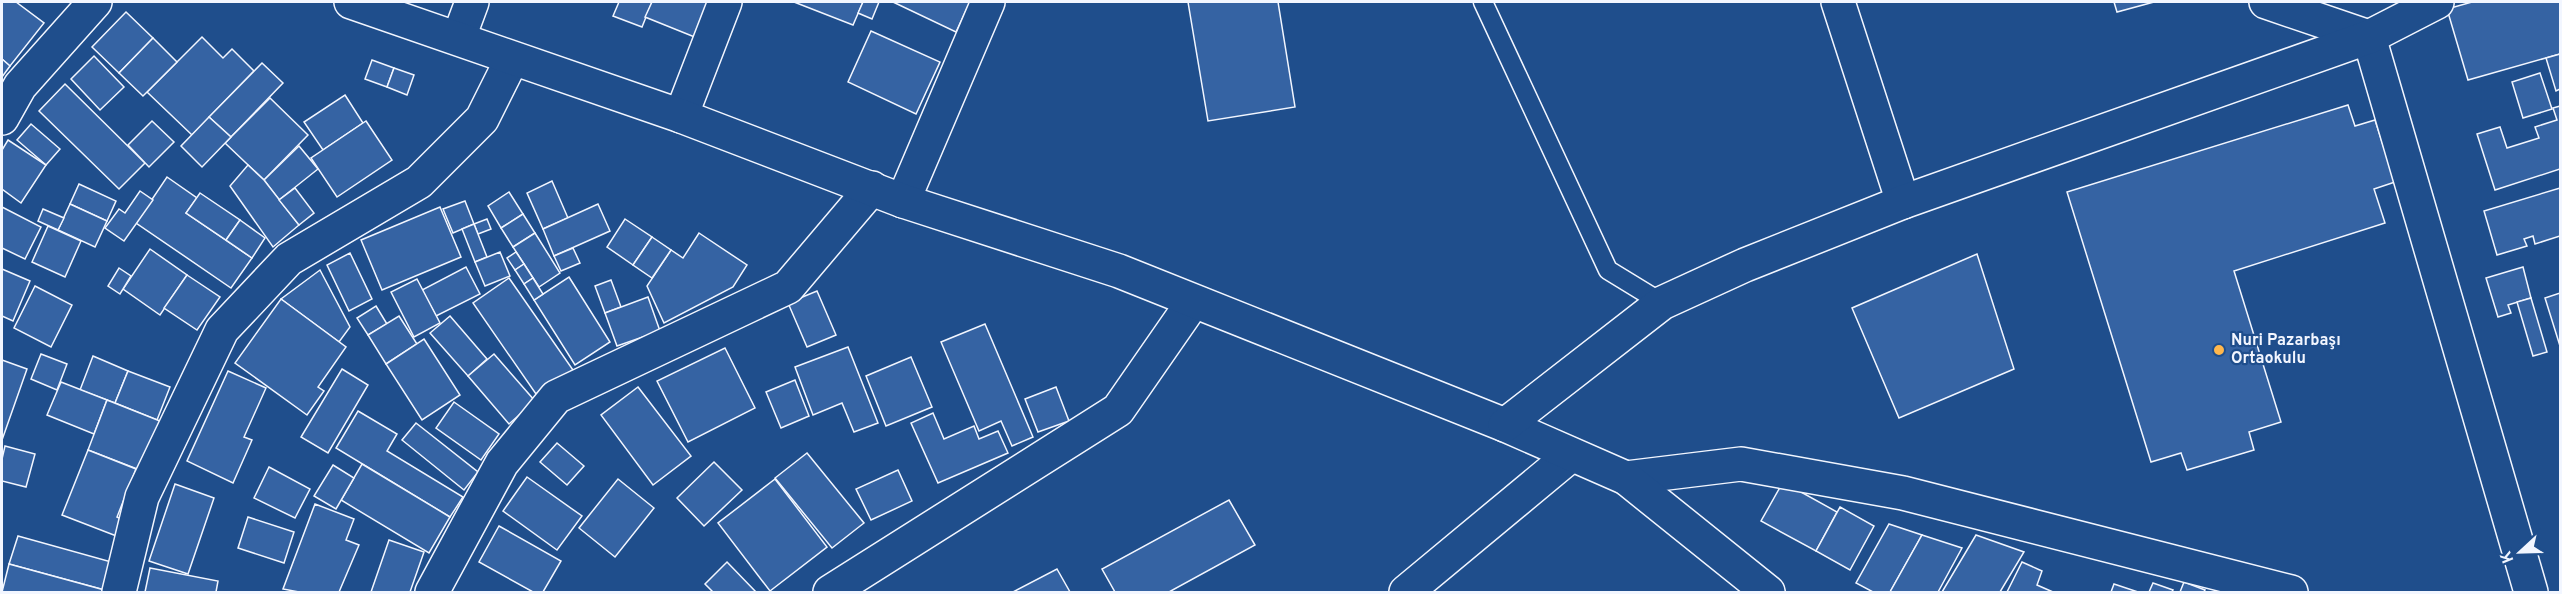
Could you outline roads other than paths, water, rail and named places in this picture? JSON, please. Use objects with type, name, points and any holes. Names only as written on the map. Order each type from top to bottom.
[{"type":"street","points":[[2,118],[20,86],[95,2]]},
{"type":"street","points":[[351,2],[681,116],[903,201],[1119,271],[1505,425],[1626,478],[1767,592]]},
{"type":"street","points":[[459,38],[472,2]]},
{"type":"street","points":[[681,116],[724,2]]},
{"type":"street","points":[[903,201],[988,2]]},
{"type":"street","points":[[1839,2],[1903,202]]},
{"type":"street","points":[[2266,2],[2369,37]]},
{"type":"street","points":[[1505,425],[1662,303],[1745,265],[1903,202],[2369,37],[2437,2]]},
{"type":"street","points":[[2369,37],[2531,592]]},
{"type":"street","points":[[119,592],[142,497],[222,330],[289,259],[419,182],[482,120],[512,59]]},
{"type":"street","points":[[432,592],[501,463],[556,397],[788,287],[872,188]]},
{"type":"street","points":[[830,592],[1118,410],[1193,302]]},
{"type":"street","points":[[1406,592],[1571,455]]},
{"type":"street","points":[[1626,478],[1741,464],[1753,466],[1903,493],[2291,592]]},
{"type":"lane","points":[[1483,2],[1608,270],[1662,303]]},
{"type":"place","name":"Nuri Pazarbaşı Ortaokulu","points":[[2219,350]]}]
